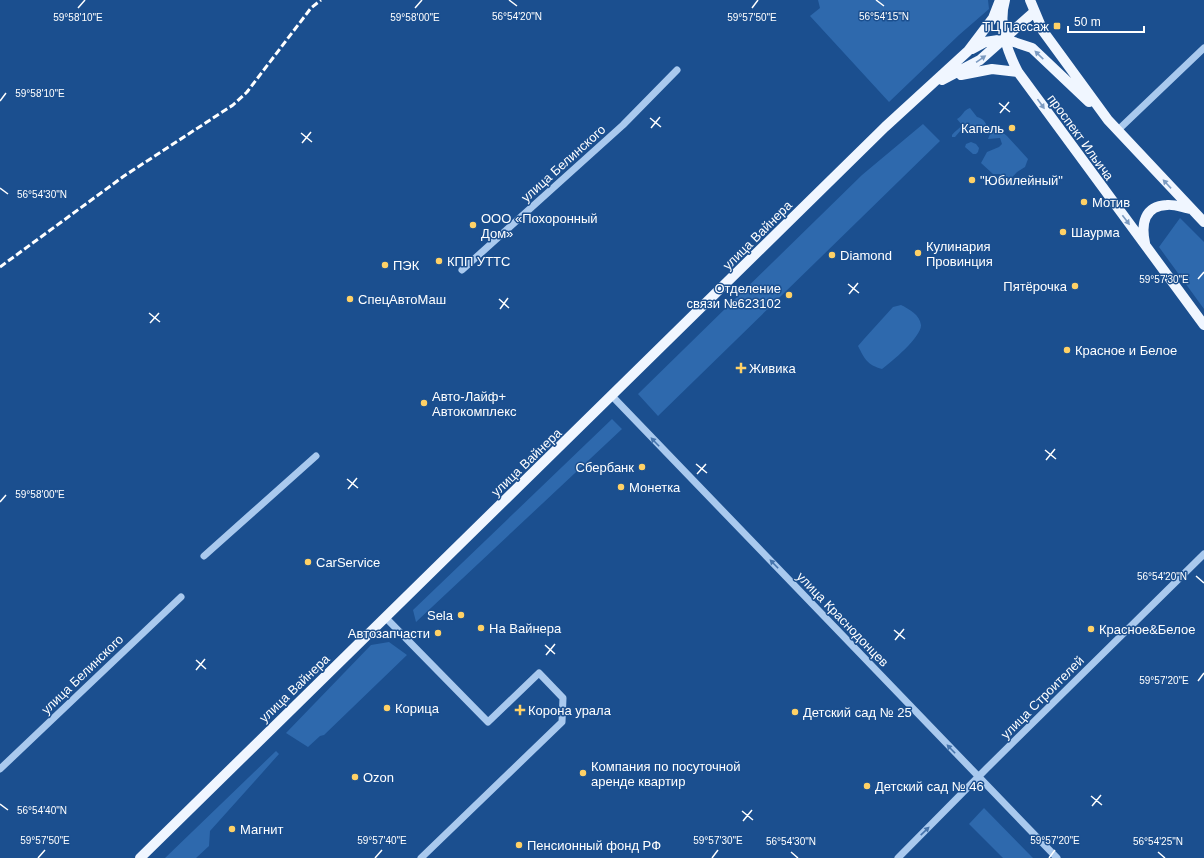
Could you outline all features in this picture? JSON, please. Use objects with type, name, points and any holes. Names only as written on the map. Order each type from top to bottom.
[{"type":"main road","name":"улица Вайнера","points":[[140,858],[885,127],[968,51],[993,18],[1000,0]]},
{"type":"main road","name":"проспект Ильича","points":[[1005,0],[1003,14],[1005,39],[1018,72],[1204,325]]},
{"type":"main road","name":"проспект Ильича","points":[[1030,0],[1043,32],[1108,120],[1204,222]]},
{"type":"main road","name":"улица Вайнера","points":[[931,85],[980,60],[1034,12]]},
{"type":"main road","name":"проспект Ильича","points":[[968,51],[985,42],[1005,39],[1032,48],[1108,120]]},
{"type":"main road","points":[[947,78],[992,69],[1018,72]]},
{"type":"main road","points":[[1146,246],[1143,233],[1145,218],[1153,208],[1168,204],[1191,209]]},
{"type":"street","points":[[1117,131],[1204,48]]},
{"type":"street","name":"улица Белинского","points":[[462,270],[623,125],[677,70]]},
{"type":"street","name":"улица Краснодонцев","points":[[612,396],[1057,858]]},
{"type":"street","points":[[204,556],[316,456]]},
{"type":"street","name":"улица Строителей","points":[[898,858],[1204,554]]},
{"type":"street","name":"улица Белинского","points":[[0,769],[181,597]]},
{"type":"street","points":[[385,617],[488,722],[539,673],[563,698],[562,722],[421,858]]},
{"type":"shaded area","points":[[818,0],[988,0],[989,9],[959,35],[889,102],[810,16],[820,8]]},
{"type":"shaded area","points":[[970,108],[977,117],[983,120],[987,126],[977,127],[970,133],[965,130],[961,130],[955,137],[952,137],[952,135],[962,125],[957,119]]},
{"type":"shaded area","points":[[923,124],[940,141],[658,416],[638,394],[862,175]]},
{"type":"shaded area","points":[[996,127],[1007,136],[1028,159],[1025,167],[1017,172],[1005,185],[1000,184],[1000,174],[993,174],[981,163],[987,152],[999,147],[1002,144],[1000,138],[988,139],[992,129]]},
{"type":"shaded area","points":[[971,142],[976,144],[979,148],[976,154],[973,154],[965,147],[966,144]]},
{"type":"shaded area","points":[[1180,218],[1204,242],[1204,309],[1159,247]]},
{"type":"shaded area","points":[[901,305],[911,310],[919,318],[921,325],[920,330],[912,342],[882,369],[873,366],[867,361],[858,346],[893,307]]},
{"type":"shaded area","points":[[612,419],[622,429],[416,622],[413,610]]},
{"type":"shaded area","points":[[389,642],[407,655],[324,735],[320,736],[308,747],[286,733],[371,645]]},
{"type":"shaded area","points":[[276,751],[279,754],[210,831],[209,846],[196,858],[165,858]]},
{"type":"shaded area","points":[[984,808],[1033,858],[1003,858],[969,824]]},
{"type":"railway","points":[[0,267],[124,176],[233,105],[247,92],[311,8],[321,0]]},
{"type":"place","name":"ТЦ Пассаж","points":[[1057,26]]},
{"type":"place","name":"Капель","points":[[1012,128]]},
{"type":"place","name":"\"Юбилейный\"","points":[[972,180]]},
{"type":"place","name":"Мотив","points":[[1084,202]]},
{"type":"place","name":"ООО «Похоронный Дом»","points":[[473,225]]},
{"type":"place","name":"Шаурма","points":[[1063,232]]},
{"type":"place","name":"Кулинария Провинция","points":[[918,253]]},
{"type":"place","name":"Diamond","points":[[832,255]]},
{"type":"place","name":"КПП УТТС","points":[[439,261]]},
{"type":"place","name":"ПЭК","points":[[385,265]]},
{"type":"place","name":"Пятёрочка","points":[[1075,286]]},
{"type":"place","name":"Отделение связи №623102","points":[[789,295]]},
{"type":"place","name":"СпецАвтоМаш","points":[[350,299]]},
{"type":"place","name":"Красное и Белое","points":[[1067,350]]},
{"type":"place","name":"Живика","points":[[741,368]]},
{"type":"place","name":"Авто-Лайф+ Автокомплекс","points":[[424,403]]},
{"type":"place","name":"Сбербанк","points":[[642,467]]},
{"type":"place","name":"Монетка","points":[[621,487]]},
{"type":"place","name":"CarService","points":[[308,562]]},
{"type":"place","name":"Sela","points":[[461,615]]},
{"type":"place","name":"На Вайнера","points":[[481,628]]},
{"type":"place","name":"Красное&Белое","points":[[1091,629]]},
{"type":"place","name":"Автозапчасти","points":[[438,633]]},
{"type":"place","name":"Корица","points":[[387,708]]},
{"type":"place","name":"Корона урала","points":[[520,710]]},
{"type":"place","name":"Детский сад № 25","points":[[795,712]]},
{"type":"place","name":"Компания по посуточной аренде квартир","points":[[583,773]]},
{"type":"place","name":"Ozon","points":[[355,777]]},
{"type":"place","name":"Детский сад № 46","points":[[867,786]]},
{"type":"place","name":"Магнит","points":[[232,829]]},
{"type":"place","name":"Пенсионный фонд РФ","points":[[519,845]]}]
